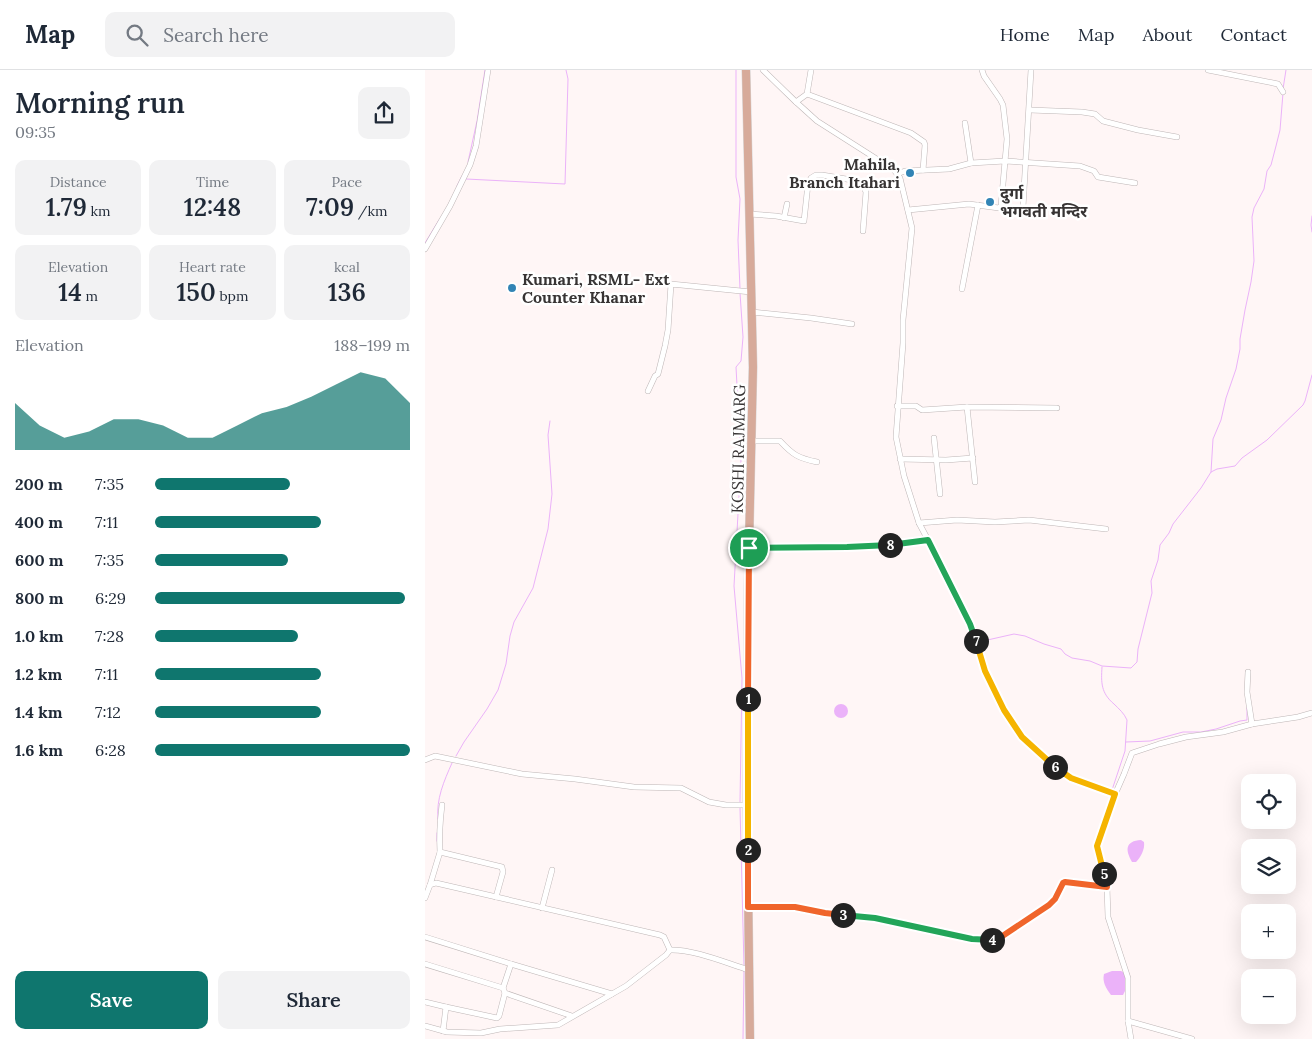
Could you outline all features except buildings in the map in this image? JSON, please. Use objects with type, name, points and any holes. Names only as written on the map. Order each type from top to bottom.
[{"type":"main road","name":"KOSHI RAJMARG","points":[[746,70],[753,367],[745,805],[749,1039]]},
{"type":"street","points":[[425,249],[470,166],[476,146],[487,70]]},
{"type":"street","points":[[763,70],[817,120],[858,146],[900,178],[912,228],[903,320],[896,437],[904,476],[919,523],[970,624],[985,671],[1004,710],[1022,737],[1051,764],[1071,778],[1115,794]]},
{"type":"street","points":[[796,102],[807,94],[811,70]]},
{"type":"street","points":[[908,210],[969,204],[999,208],[1001,206],[1007,139],[1003,105],[982,70]]},
{"type":"street","points":[[1023,207],[1031,70]]},
{"type":"street","points":[[1208,70],[1278,84],[1283,92]]},
{"type":"street","points":[[807,94],[911,133],[922,139],[925,145],[923,170]]},
{"type":"street","points":[[1029,110],[1095,114],[1103,121],[1138,130],[1177,136]]},
{"type":"street","points":[[965,123],[971,163]]},
{"type":"street","points":[[897,174],[905,171],[949,170],[971,163],[1005,161],[1080,166],[1094,171],[1099,177],[1135,183]]},
{"type":"street","points":[[749,214],[804,221],[808,184],[811,178],[816,175],[822,175],[858,181],[863,185],[866,192],[863,231]]},
{"type":"street","points":[[785,218],[787,204]]},
{"type":"street","points":[[962,289],[978,205]]},
{"type":"street","points":[[648,391],[655,376],[658,374],[665,346],[671,284],[751,292]]},
{"type":"street","points":[[752,312],[851,324]]},
{"type":"street","points":[[897,406],[916,406],[922,410],[967,407],[1057,408]]},
{"type":"street","points":[[967,407],[975,482]]},
{"type":"street","points":[[934,438],[940,494]]},
{"type":"street","points":[[752,442],[780,441],[801,459],[817,462]]},
{"type":"street","points":[[900,459],[937,460],[973,458]]},
{"type":"street","points":[[919,523],[957,520],[995,522],[1029,520],[1106,529]]},
{"type":"street","points":[[749,548],[847,547],[928,540]]},
{"type":"street","points":[[1248,672],[1247,692],[1252,724]]},
{"type":"street","points":[[1131,1039],[1128,1021],[1128,978],[1108,917],[1107,887],[1097,846],[1131,753],[1186,738],[1312,713]]},
{"type":"street","points":[[425,760],[435,756],[522,774],[575,778],[634,787],[681,788],[709,802],[745,805]]},
{"type":"street","points":[[425,898],[440,852],[439,836],[442,805]]},
{"type":"street","points":[[440,852],[502,867],[503,872],[496,897]]},
{"type":"street","points":[[542,908],[552,870]]},
{"type":"street","points":[[748,907],[795,907],[825,913],[875,918],[972,939],[993,940],[1001,937],[1049,905],[1065,882],[1107,887]]},
{"type":"street","points":[[430,886],[436,883],[660,935],[664,937],[670,950]]},
{"type":"street","points":[[425,937],[612,994]]},
{"type":"street","points":[[670,950],[690,952],[749,970]]},
{"type":"street","points":[[425,1026],[443,1032],[481,1033],[499,1029],[553,1026],[626,986],[670,950]]},
{"type":"street","points":[[425,964],[572,1016]]},
{"type":"street","points":[[425,1002],[497,1018],[511,964]]},
{"type":"street","points":[[443,1032],[446,1007]]},
{"type":"street","points":[[1128,1021],[1192,1039]]},
{"type":"shaded area","points":[[838,704],[844,704],[848,711],[844,718],[838,718],[834,714],[834,708]]},
{"type":"shaded area","points":[[1141,840],[1144,842],[1142,853],[1136,862],[1132,862],[1128,854],[1129,844]]},
{"type":"shaded area","points":[[1112,971],[1125,973],[1126,989],[1123,995],[1111,995],[1105,985],[1104,974]]},
{"type":"waterway","points":[[468,162],[485,70]]},
{"type":"waterway","points":[[466,179],[565,184],[568,79],[566,70]]},
{"type":"waterway","points":[[736,70],[736,177],[740,199],[738,240],[740,289]]},
{"type":"waterway","points":[[1283,89],[1286,70]]},
{"type":"waterway","points":[[1211,472],[1213,439],[1221,420],[1236,369],[1251,282],[1254,261],[1252,217],[1254,208],[1264,189],[1267,171],[1271,165],[1280,130],[1283,93]]},
{"type":"waterway","points":[[457,186],[462,176]]},
{"type":"waterway","points":[[1312,216],[1312,232]]},
{"type":"waterway","points":[[425,243],[439,220]]},
{"type":"waterway","points":[[740,293],[743,337],[741,361],[736,367],[741,460],[734,586],[742,678],[740,803]]},
{"type":"waterway","points":[[983,641],[1014,634],[1025,636],[1061,649],[1072,658],[1090,661],[1102,666],[1131,668],[1137,662],[1138,649],[1152,593],[1151,581],[1158,560],[1160,545],[1211,472],[1235,466],[1242,458],[1267,440],[1303,405],[1312,375]]},
{"type":"waterway","points":[[456,756],[498,690],[506,664],[514,622],[533,588],[548,529],[552,494],[548,435],[550,421]]},
{"type":"waterway","points":[[1102,667],[1104,692],[1127,720],[1125,751],[1112,790]]},
{"type":"waterway","points":[[1126,742],[1150,741],[1183,732],[1201,732],[1216,729],[1247,720],[1247,708]]},
{"type":"waterway","points":[[438,819],[439,797],[452,763]]},
{"type":"waterway","points":[[740,807],[744,966]]},
{"type":"waterway","points":[[437,833],[437,841]]},
{"type":"waterway","points":[[743,1039],[744,970]]},
{"type":"place","name":"Mahila, Branch Itahari","points":[[910,173]]},
{"type":"place","name":"दुर्गा भगवती मन्दिर","points":[[990,202]]},
{"type":"place","name":"Kumari, RSML- Ext Counter Khanar","points":[[512,288]]},
{"type":"route","points":[[928,540],[970,624],[985,671],[1004,710],[1022,737],[1051,764],[1071,778],[1115,794],[1097,846],[1107,887],[1065,882],[1049,905],[1001,937],[993,940],[972,939],[875,918],[825,913],[795,907],[748,907],[749,548],[847,547],[928,540]]}]
